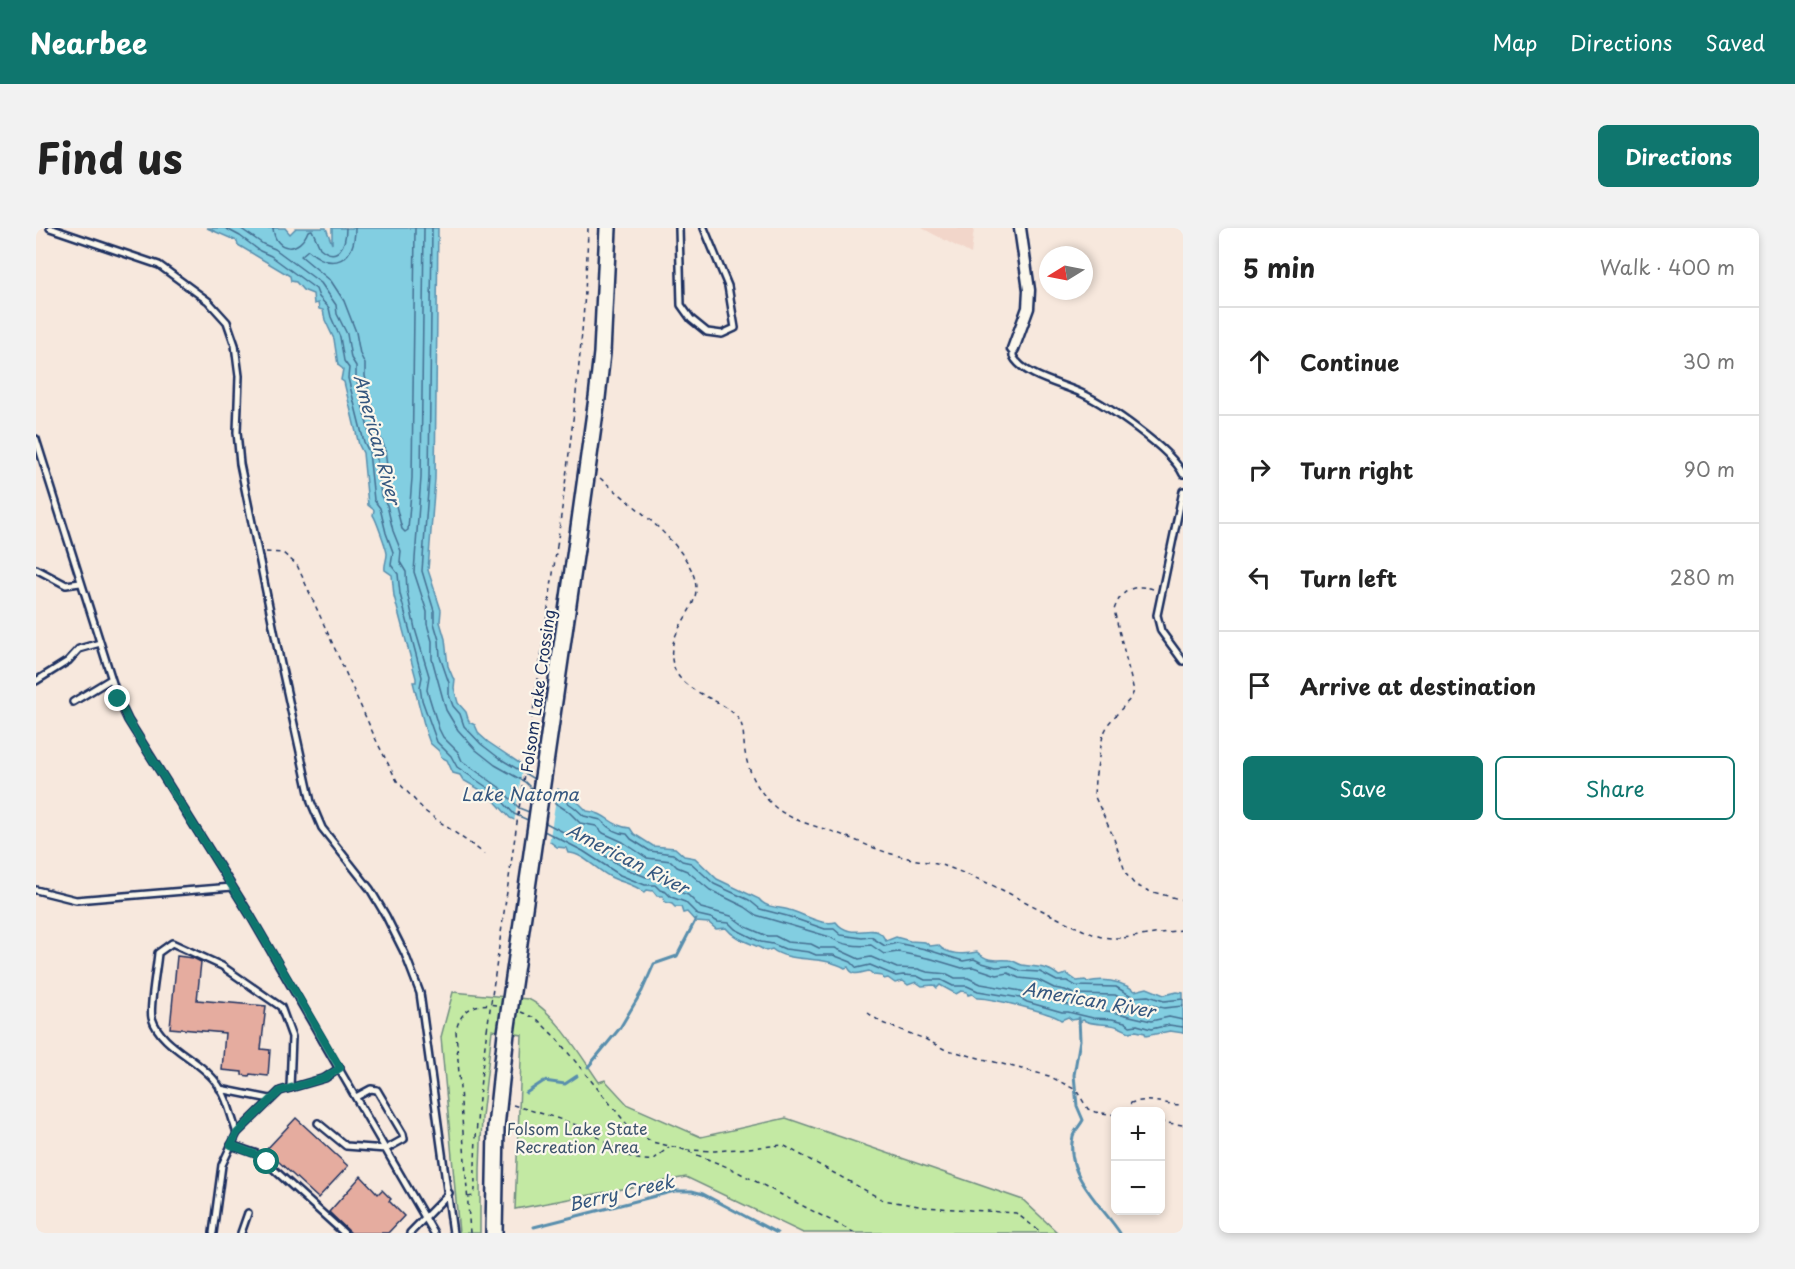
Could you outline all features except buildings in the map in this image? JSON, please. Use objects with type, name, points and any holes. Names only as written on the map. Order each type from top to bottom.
[{"type":"main road","name":"Folsom Lake Crossing","points":[[495,1232],[496,1127],[506,1033],[588,468],[602,353],[608,228]]},
{"type":"street","points":[[1013,349],[1028,308],[1029,290],[1020,228]]},
{"type":"lane","points":[[50,228],[159,265],[208,301],[227,322],[235,345],[239,376],[237,432],[240,464],[312,802],[322,828],[386,916],[405,954],[420,993],[453,1233]]},
{"type":"lane","points":[[679,228],[681,304],[691,319],[707,332],[722,334],[735,328],[728,286],[704,228]]},
{"type":"lane","points":[[1013,349],[1013,356],[1022,367],[1083,394],[1139,430],[1174,460],[1183,474]]},
{"type":"lane","points":[[36,439],[111,679],[128,720],[232,887],[340,1068],[434,1233]]},
{"type":"lane","points":[[1183,491],[1157,615],[1161,631],[1183,661]]},
{"type":"lane","points":[[36,569],[66,585],[80,583]]},
{"type":"lane","points":[[36,681],[68,661],[79,649],[100,643]]},
{"type":"lane","points":[[73,702],[111,679]]},
{"type":"lane","points":[[36,890],[76,900],[232,887]]},
{"type":"lane","points":[[237,1133],[216,1082],[195,1060],[162,1036],[151,1016],[158,953],[172,943],[222,966],[281,1007],[292,1037],[290,1088]]},
{"type":"lane","points":[[213,1233],[222,1165],[237,1133],[280,1091],[325,1078],[340,1068]]},
{"type":"lane","points":[[220,1089],[270,1099]]},
{"type":"lane","points":[[318,1123],[346,1146],[386,1149],[404,1139],[377,1090],[371,1089],[356,1096]]},
{"type":"lane","points":[[231,1145],[262,1158],[344,1233]]},
{"type":"lane","points":[[410,1233],[449,1193]]},
{"type":"lane","points":[[241,1233],[248,1213]]},
{"type":"path","points":[[467,1197],[473,1196],[475,1190],[474,1151],[487,1030],[575,411],[586,288],[588,228]]},
{"type":"path","points":[[588,468],[664,533],[682,553],[693,571],[697,590],[678,628],[673,647],[674,666],[684,682],[731,711],[739,719],[751,773],[764,794],[776,807],[796,820],[890,854],[943,866],[974,878],[1102,937],[1114,938],[1183,930]]},
{"type":"path","points":[[258,553],[273,551],[283,553],[297,565],[397,781],[426,812],[485,854]]},
{"type":"path","points":[[1161,591],[1140,586],[1124,592],[1117,600],[1114,610],[1134,691],[1102,735],[1094,795],[1113,836],[1126,874],[1135,885],[1183,900]]},
{"type":"path","points":[[470,1233],[456,1032],[458,1020],[472,1007],[484,1004],[505,1006]]},
{"type":"path","points":[[520,1012],[537,1019],[556,1038],[630,1128],[652,1142],[682,1149],[730,1168],[855,1233]]},
{"type":"path","points":[[868,1013],[882,1023],[925,1039],[944,1049],[1049,1076],[1076,1090],[1088,1109],[1111,1114]]},
{"type":"path","points":[[1129,1107],[1131,1103],[1146,1100],[1183,1105]]},
{"type":"path","points":[[513,1105],[585,1129],[609,1146],[637,1159],[653,1160],[670,1146]]},
{"type":"path","points":[[1165,1123],[1183,1125]]},
{"type":"path","points":[[682,1149],[715,1150],[783,1145],[883,1200],[924,1207],[1017,1213],[1042,1233]]},
{"type":"shaded area","points":[[922,228],[974,228],[971,254]]},
{"type":"green space","name":"Folsom Lake State Recreation Area","points":[[453,992],[528,999],[548,1013],[558,1024],[599,1082],[605,1080],[628,1105],[701,1137],[786,1118],[1023,1200],[1058,1233],[803,1233],[686,1177],[515,1209],[522,1035],[492,1030],[482,1117],[480,1233],[459,1233],[441,1037]]},
{"type":"water","name":"Lake Natoma","points":[[207,228],[285,228],[290,234],[296,228],[326,228],[332,244],[332,228],[438,228],[435,479],[428,570],[441,610],[440,622],[445,639],[448,666],[455,679],[454,688],[458,703],[466,712],[469,722],[475,725],[479,734],[488,742],[587,811],[600,814],[617,825],[630,828],[634,834],[653,846],[675,848],[684,856],[695,858],[717,879],[765,904],[818,921],[836,922],[847,930],[876,931],[886,941],[896,937],[925,942],[930,946],[938,945],[946,951],[956,953],[977,952],[989,959],[1011,960],[1022,965],[1046,968],[1059,976],[1067,974],[1077,981],[1112,981],[1135,991],[1147,988],[1164,995],[1183,993],[1183,1033],[1170,1031],[1146,1036],[1145,1033],[1129,1032],[1114,1025],[1083,1020],[1080,1022],[1068,1017],[1061,1020],[1020,1006],[977,998],[972,994],[968,995],[967,992],[961,991],[956,994],[940,985],[937,988],[934,985],[922,986],[916,982],[908,985],[903,981],[895,983],[869,971],[855,973],[848,967],[836,964],[787,956],[772,949],[766,951],[735,936],[726,928],[716,929],[709,923],[696,922],[687,912],[683,913],[681,907],[665,902],[663,896],[657,896],[653,891],[647,890],[644,893],[636,887],[609,876],[584,858],[568,853],[566,848],[557,847],[532,828],[510,818],[491,797],[484,795],[479,789],[463,780],[460,775],[453,773],[447,760],[441,757],[439,751],[430,743],[426,732],[413,682],[416,682],[416,678],[394,596],[392,575],[385,570],[387,551],[373,515],[374,510],[368,505],[363,453],[344,382],[341,380],[343,369],[338,365],[334,339],[323,310],[319,309],[318,303],[314,304],[313,294],[291,281],[290,276],[238,245],[237,241]]},
{"type":"pier","points":[[523,763],[558,785],[549,844],[514,823]]},
{"type":"waterway","points":[[588,1067],[620,1028],[642,991],[654,964],[677,956],[696,919]]},
{"type":"waterway","points":[[1079,1018],[1080,1040],[1074,1075],[1077,1106],[1083,1120],[1073,1136],[1074,1164],[1086,1188],[1120,1233]]},
{"type":"waterway","points":[[526,1093],[544,1081],[565,1084],[577,1076]]},
{"type":"waterway","name":"Berry Creek","points":[[534,1227],[675,1191],[692,1191],[703,1194],[777,1233]]},
{"type":"route","points":[[118,699],[128,720],[250,915],[340,1068],[325,1078],[280,1091],[237,1133],[231,1145],[257,1155],[267,1162]]},
{"type":"water label","name":"American River","points":[[378,439]]},
{"type":"water label","name":"American River","points":[[628,858]]},
{"type":"water label","name":"American River","points":[[1089,999]]}]
